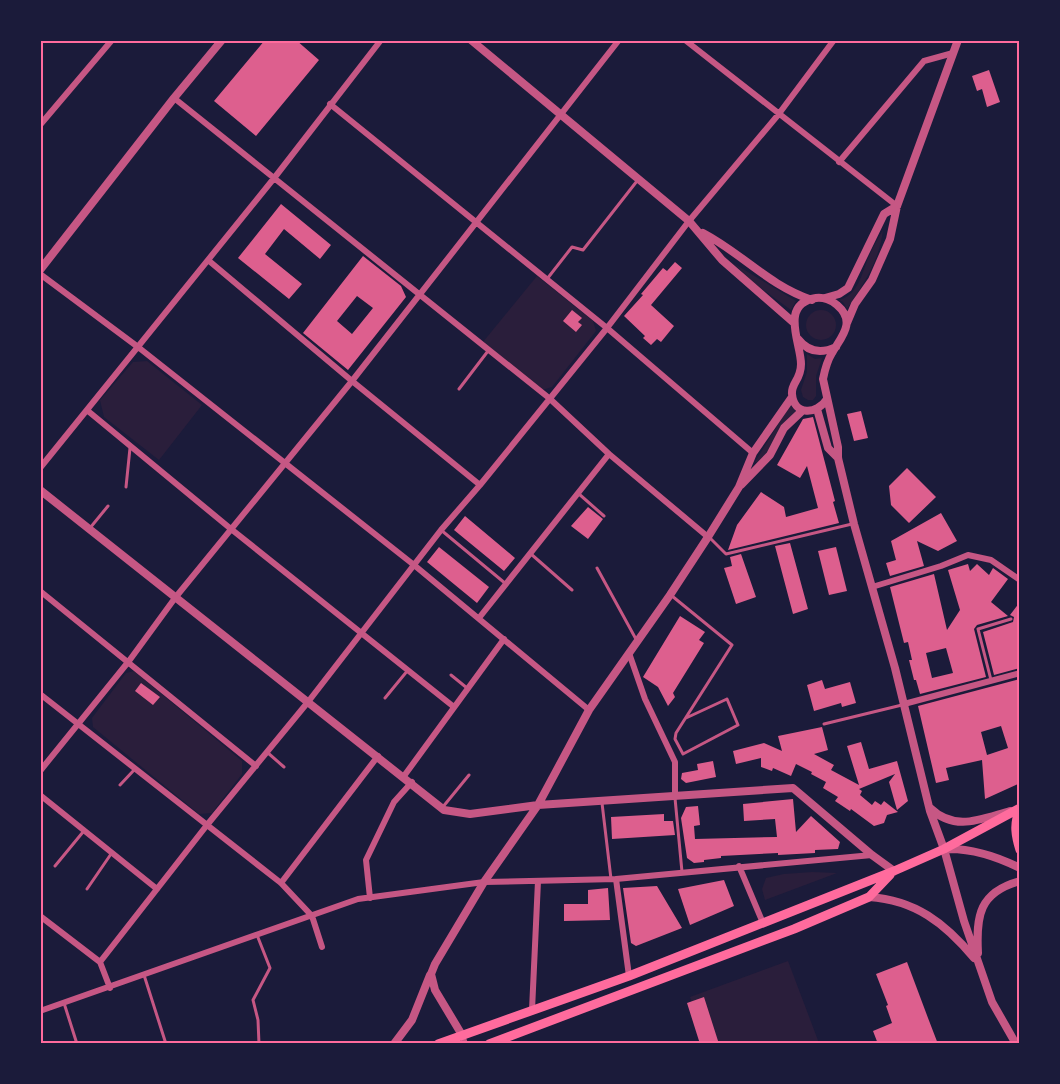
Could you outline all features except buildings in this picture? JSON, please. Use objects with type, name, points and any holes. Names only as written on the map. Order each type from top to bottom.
[{"type":"main road","points":[[438,1044],[463,1039],[532,1010],[629,976],[894,871],[944,849],[1020,809]]},
{"type":"main road","points":[[1020,809],[1015,830],[1020,850]]},
{"type":"main road","points":[[489,1044],[794,929],[869,897],[894,871]]},
{"type":"street","points":[[40,125],[112,40]]},
{"type":"street","points":[[222,40],[174,98],[40,272],[414,565],[589,710]]},
{"type":"street","points":[[40,468],[275,177],[381,40]]},
{"type":"street","points":[[471,40],[689,221],[722,260],[794,322]]},
{"type":"street","points":[[40,771],[129,661],[175,598],[478,222],[619,40]]},
{"type":"street","points":[[685,40],[897,206]]},
{"type":"street","points":[[100,963],[207,825],[309,702],[441,531],[607,328],[689,221],[778,115],[834,40]]},
{"type":"street","points":[[957,40],[897,206],[890,239],[872,280],[855,304],[847,322],[846,332],[825,368],[823,379],[838,447],[838,458],[854,524],[904,704],[929,807],[978,963],[993,1002],[1016,1044]]},
{"type":"street","points":[[839,162],[924,61],[953,53]]},
{"type":"street","points":[[174,98],[549,398],[609,454],[708,537]]},
{"type":"street","points":[[330,104],[607,328],[753,453]]},
{"type":"street","points":[[826,399],[818,409],[810,412],[796,407],[792,397],[792,390],[801,374],[798,339],[794,330],[796,313],[801,306],[812,300],[839,294],[848,288],[884,214],[897,206]]},
{"type":"street","points":[[699,232],[722,243],[766,278],[792,293],[812,300]]},
{"type":"street","points":[[208,260],[480,485]]},
{"type":"street","points":[[824,298],[840,307],[847,322]]},
{"type":"street","points":[[798,339],[810,350],[819,352],[836,346]]},
{"type":"street","points":[[393,1044],[412,1020],[435,964],[484,882],[538,805],[589,710],[708,537],[739,487],[753,453],[792,397]]},
{"type":"street","points":[[818,409],[828,448],[838,458]]},
{"type":"street","points":[[88,411],[231,529],[454,707]]},
{"type":"street","points":[[739,487],[770,455],[784,428],[802,411]]},
{"type":"street","points":[[479,618],[609,454]]},
{"type":"street","points":[[40,490],[88,530],[412,782],[444,810],[470,814],[602,800],[793,789],[894,871]]},
{"type":"street","points":[[872,587],[941,566],[968,555],[991,560],[1020,580]]},
{"type":"street","points":[[40,591],[256,766]]},
{"type":"street","points":[[404,776],[504,639]]},
{"type":"street","points":[[629,652],[645,699],[675,762],[675,796]]},
{"type":"street","points":[[904,704],[1020,673]]},
{"type":"street","points":[[40,694],[280,883],[312,916],[322,947]]},
{"type":"street","points":[[280,883],[378,756]]},
{"type":"street","points":[[370,898],[366,860],[394,802],[412,782]]},
{"type":"street","points":[[40,795],[157,889]]},
{"type":"street","points":[[929,807],[947,820],[960,822],[974,821],[1020,809]]},
{"type":"street","points":[[944,849],[990,855],[1020,868]]},
{"type":"street","points":[[40,1011],[358,899],[484,882],[613,879],[872,855]]},
{"type":"street","points":[[739,866],[763,923]]},
{"type":"street","points":[[613,879],[629,976]]},
{"type":"street","points":[[532,1010],[538,881]]},
{"type":"street","points":[[978,963],[978,916],[994,892],[1020,881]]},
{"type":"street","points":[[869,897],[907,904],[932,916],[978,963]]},
{"type":"street","points":[[40,916],[100,963],[110,988]]},
{"type":"street","points":[[431,974],[441,1002],[463,1039]]},
{"type":"lane","points":[[547,279],[572,247],[583,250],[639,180]]},
{"type":"lane","points":[[459,388],[490,350]]},
{"type":"lane","points":[[126,487],[130,446]]},
{"type":"lane","points":[[578,493],[604,516]]},
{"type":"lane","points":[[88,530],[108,506]]},
{"type":"lane","points":[[708,537],[726,554],[854,524]]},
{"type":"lane","points":[[441,531],[506,584]]},
{"type":"lane","points":[[530,553],[572,590]]},
{"type":"lane","points":[[597,568],[637,641]]},
{"type":"lane","points":[[670,595],[732,645],[686,718],[675,739],[682,754],[738,725],[727,699],[686,718]]},
{"type":"lane","points":[[991,680],[978,629],[1011,619]]},
{"type":"lane","points":[[385,698],[408,670]]},
{"type":"lane","points":[[451,675],[467,688]]},
{"type":"lane","points":[[824,724],[904,704]]},
{"type":"lane","points":[[267,752],[284,767]]},
{"type":"lane","points":[[120,785],[135,768]]},
{"type":"lane","points":[[442,808],[469,775]]},
{"type":"lane","points":[[675,796],[682,872]]},
{"type":"lane","points":[[602,800],[613,879]]},
{"type":"lane","points":[[55,866],[85,831]]},
{"type":"lane","points":[[87,889],[112,853]]},
{"type":"lane","points":[[257,935],[270,968],[253,1000],[260,1044]]},
{"type":"lane","points":[[144,975],[166,1044]]},
{"type":"lane","points":[[64,1003],[77,1044]]},
{"type":"shaded area","points":[[883,230],[874,262],[847,309],[839,300],[855,288]]},
{"type":"shaded area","points":[[733,263],[796,301],[791,310],[755,284]]},
{"type":"shaded area","points":[[537,276],[593,321],[596,331],[552,387],[542,390],[483,342]]},
{"type":"shaded area","points":[[821,310],[827,311],[835,319],[835,331],[827,339],[821,340],[815,339],[807,331],[806,325],[807,319],[815,311]]},
{"type":"shaded area","points":[[807,354],[815,359],[822,358],[816,376],[816,396],[813,400],[803,397],[801,390],[807,372]]},
{"type":"shaded area","points":[[147,361],[202,405],[159,460],[104,417],[100,400],[133,362]]},
{"type":"shaded area","points":[[790,405],[796,412],[782,425],[774,443],[758,463],[755,462]]},
{"type":"shaded area","points":[[134,671],[242,761],[242,774],[212,813],[199,814],[93,727],[92,718],[126,673]]},
{"type":"shaded area","points":[[812,872],[837,873],[765,900],[762,889],[766,878]]},
{"type":"shaded area","points":[[788,961],[819,1043],[707,1043],[690,997]]}]
